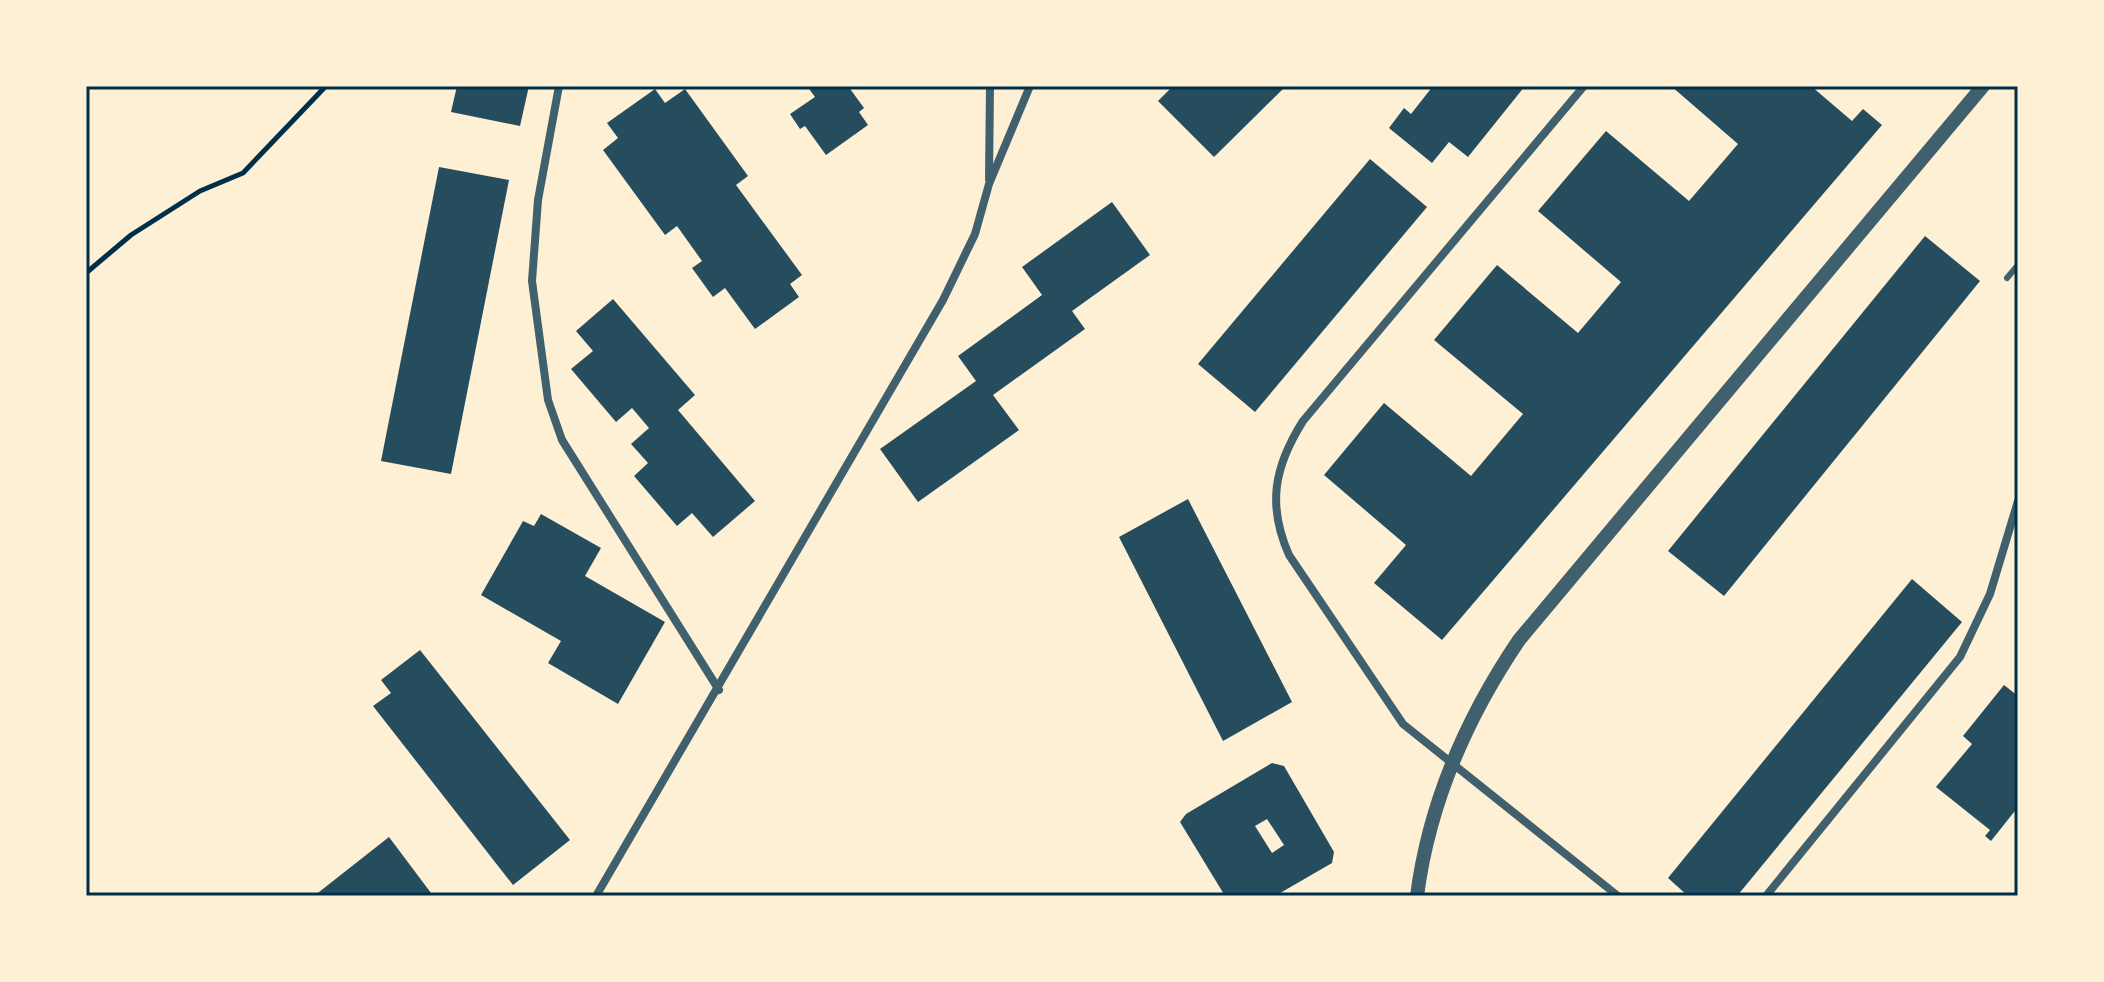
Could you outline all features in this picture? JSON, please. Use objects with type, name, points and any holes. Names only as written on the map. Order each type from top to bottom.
[{"type":"street","points":[[559,86],[538,200],[532,281],[552,417],[562,440],[719,690]]},
{"type":"street","points":[[989,184],[990,86]]},
{"type":"street","points":[[596,896],[719,690],[943,300],[975,234],[989,184],[1030,86]]},
{"type":"street","points":[[1584,86],[1303,421],[1277,475],[1275,514],[1280,534],[1302,576],[1389,707],[1413,735],[1618,896]]},
{"type":"street","points":[[1417,896],[1431,824],[1451,765],[1479,705],[1519,640],[1983,86]]},
{"type":"street","points":[[1766,896],[1960,657],[1990,594],[2018,501]]},
{"type":"lane","points":[[2007,278],[2018,265]]},
{"type":"path","points":[[86,273],[131,235],[200,191],[243,173],[326,86]]},
{"type":"building","points":[[457,86],[529,86],[520,126],[451,112]]},
{"type":"building","points":[[807,86],[848,86],[864,108],[859,112],[868,125],[826,155],[805,126],[800,129],[790,114],[815,97]]},
{"type":"building","points":[[1173,86],[1286,86],[1214,157],[1158,101]]},
{"type":"building","points":[[1433,86],[1525,86],[1468,157],[1449,142],[1432,163],[1389,128],[1404,108],[1411,114]]},
{"type":"building","points":[[1671,86],[1811,86],[1852,121],[1863,109],[1882,125],[1442,640],[1374,583],[1406,545],[1324,475],[1384,403],[1471,476],[1523,414],[1434,340],[1497,265],[1578,333],[1621,282],[1538,211],[1606,131],[1689,201],[1738,144]]},
{"type":"building","points":[[655,89],[665,103],[685,89],[748,176],[736,185],[802,275],[790,284],[799,297],[755,329],[725,288],[713,297],[692,268],[702,261],[677,226],[665,235],[603,150],[618,138],[607,123]]},
{"type":"building","points":[[1370,159],[1427,207],[1255,412],[1198,364]]},
{"type":"building","points":[[439,167],[509,180],[451,474],[381,461]]},
{"type":"building","points":[[1112,202],[1150,255],[1072,311],[1085,329],[993,395],[1019,430],[918,502],[880,449],[976,381],[958,356],[1042,295],[1022,267]]},
{"type":"building","points":[[1925,236],[1980,281],[1724,596],[1668,551]]},
{"type":"building","points":[[613,299],[695,395],[678,410],[755,501],[713,537],[692,513],[677,526],[634,476],[648,463],[631,444],[649,428],[632,408],[616,422],[571,369],[593,351],[576,331]]},
{"type":"building","points":[[1188,499],[1292,702],[1223,741],[1119,537]]},
{"type":"building","points":[[541,514],[601,548],[585,576],[665,622],[618,704],[548,663],[561,641],[481,595],[523,521],[534,526]]},
{"type":"building","points":[[1912,579],[1962,622],[1737,896],[1688,896],[1668,878]]},
{"type":"building","points":[[420,650],[570,840],[513,885],[373,706],[391,693],[381,680]]},
{"type":"building","points":[[2004,685],[2018,696],[2018,807],[1991,841],[1985,836],[1990,830],[1936,787],[1972,744],[1963,736]]},
{"type":"building","points":[[1272,763],[1284,766],[1334,852],[1332,863],[1275,896],[1225,896],[1180,822],[1186,814]],"holes":[[[1267,819],[1284,845],[1272,853],[1255,826]]]},
{"type":"building","points":[[389,837],[431,893],[426,896],[314,896]]}]
